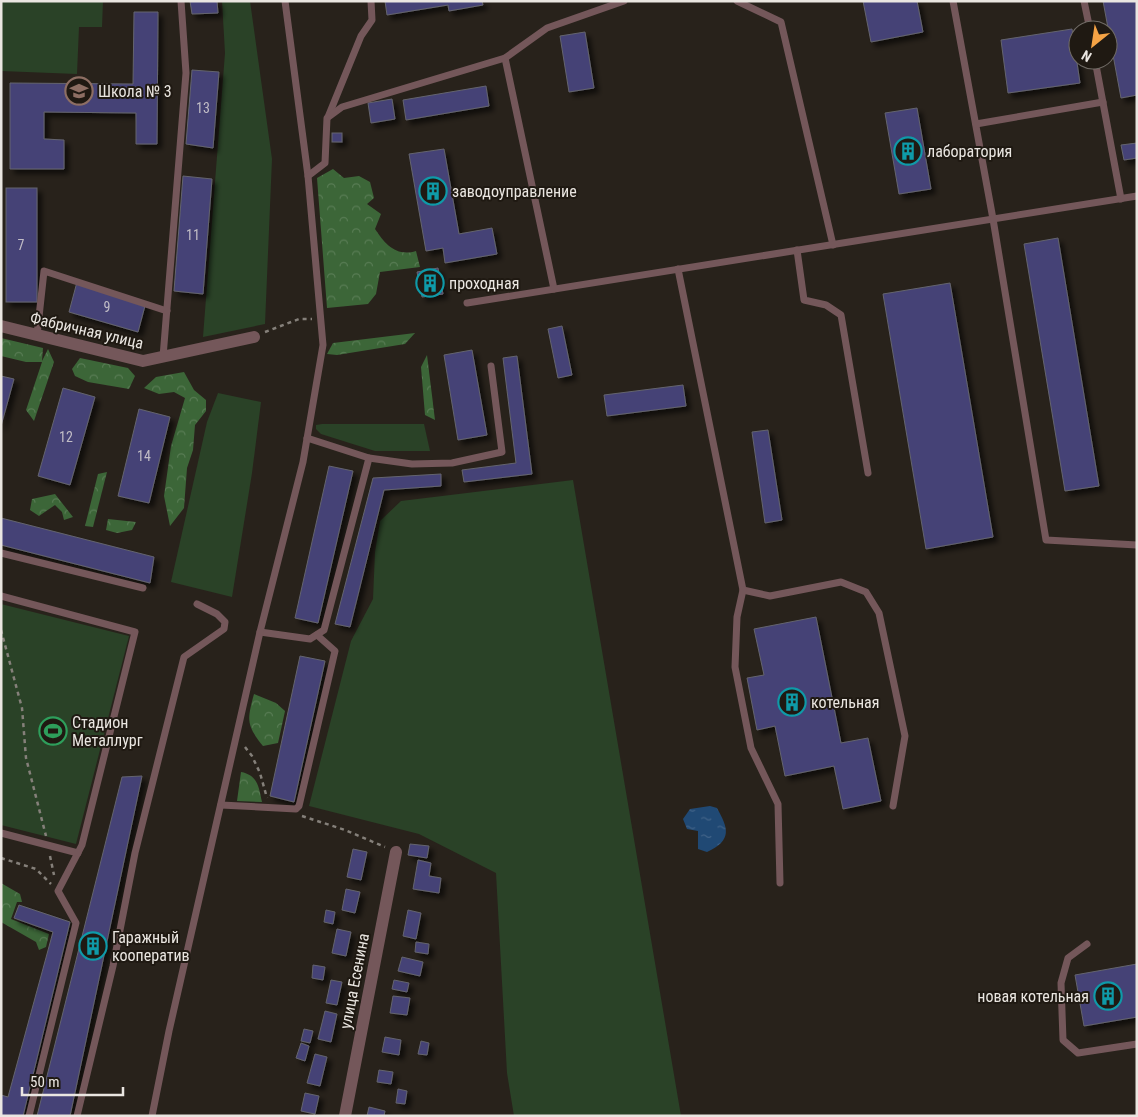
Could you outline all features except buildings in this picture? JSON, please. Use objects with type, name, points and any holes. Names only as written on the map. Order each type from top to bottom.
[{"type":"street","name":"Фабричная улица","points":[[1,326],[143,362],[254,338]]},
{"type":"street","name":"улица Есенина","points":[[345,1116],[396,852]]},
{"type":"lane","points":[[163,357],[186,72],[182,1]]},
{"type":"lane","points":[[152,1116],[260,632],[303,462],[323,345],[308,176],[285,1]]},
{"type":"lane","points":[[308,176],[325,162],[328,118],[361,36],[372,20],[370,1]]},
{"type":"lane","points":[[328,118],[342,107],[505,58],[547,28],[604,5],[624,1]]},
{"type":"lane","points":[[736,1],[781,22],[833,244]]},
{"type":"lane","points":[[953,1],[993,219],[1046,540],[1137,545]]},
{"type":"lane","points":[[1084,1],[1088,20]]},
{"type":"lane","points":[[505,58],[554,289]]},
{"type":"lane","points":[[1097,70],[1121,199]]},
{"type":"lane","points":[[976,124],[1103,102]]},
{"type":"lane","points":[[467,303],[1137,196]]},
{"type":"lane","points":[[797,250],[804,300],[826,304],[841,315],[868,473]]},
{"type":"lane","points":[[678,269],[743,590],[737,617],[735,667],[751,748],[778,804],[780,883]]},
{"type":"lane","points":[[37,336],[44,271],[167,311]]},
{"type":"lane","points":[[307,438],[369,458],[412,464],[452,463],[502,452],[490,366]]},
{"type":"lane","points":[[260,632],[310,640],[324,630],[369,458]]},
{"type":"lane","points":[[1,553],[144,588]]},
{"type":"lane","points":[[743,590],[770,596],[841,582],[866,592],[879,613],[905,736],[893,806]]},
{"type":"lane","points":[[1,596],[135,632],[82,845],[58,891],[76,923],[30,1116]]},
{"type":"lane","points":[[77,1116],[113,966],[136,853],[184,657],[224,629],[225,622],[217,614],[197,604]]},
{"type":"lane","points":[[221,805],[277,809],[296,809],[299,806],[335,651],[317,635]]},
{"type":"lane","points":[[1,833],[78,853]]},
{"type":"lane","points":[[1088,944],[1068,958],[1062,983],[1063,1040],[1078,1053],[1137,1044]]},
{"type":"path","points":[[254,338],[299,318],[320,319]]},
{"type":"path","points":[[1,630],[22,708],[26,758],[46,839]]},
{"type":"path","points":[[244,746],[252,756],[260,773],[264,794],[277,809]]},
{"type":"path","points":[[298,815],[345,830],[396,852]]},
{"type":"path","points":[[48,848],[58,891]]},
{"type":"path","points":[[1,858],[36,869],[58,891]]},
{"type":"green space","points":[[1,1],[103,1],[102,27],[79,27],[77,74],[1,71]]},
{"type":"green space","points":[[222,1],[250,1],[272,159],[265,324],[203,337],[225,53]]},
{"type":"green space","points":[[333,169],[344,178],[359,176],[370,182],[374,198],[367,204],[381,214],[375,229],[387,244],[397,251],[416,251],[420,267],[380,272],[376,294],[368,304],[327,308],[317,178]]},
{"type":"green space","points":[[415,333],[405,344],[337,355],[327,354],[333,343]]},
{"type":"green space","points":[[1,338],[43,348],[42,361],[48,349],[54,362],[34,421],[26,410],[42,362],[26,362],[1,356]]},
{"type":"green space","points":[[427,355],[435,420],[425,415],[421,367]]},
{"type":"green space","points":[[80,358],[128,368],[135,376],[129,389],[88,382],[75,376],[72,369]]},
{"type":"green space","points":[[184,372],[194,390],[206,400],[206,411],[195,425],[193,450],[187,468],[184,508],[170,526],[164,496],[171,446],[185,398],[174,392],[159,394],[144,388],[156,377]]},
{"type":"green space","points":[[218,393],[261,402],[252,473],[232,597],[171,582],[207,422]]},
{"type":"green space","points":[[424,424],[430,451],[375,451],[321,434],[316,429],[316,425]]},
{"type":"green space","points":[[107,472],[93,527],[85,526],[98,474]]},
{"type":"green space","points":[[573,480],[681,1116],[514,1116],[507,1073],[496,873],[419,834],[309,806],[351,641],[373,599],[375,552],[380,521],[401,501]]},
{"type":"green space","points":[[55,494],[73,517],[64,520],[62,512],[55,505],[39,516],[30,510],[32,499]]},
{"type":"green space","points":[[108,519],[136,522],[132,530],[117,533],[106,530]]},
{"type":"green space","name":"Стадион Металлург","points":[[1,604],[129,636],[76,844],[1,825]]},
{"type":"green space","points":[[254,694],[276,703],[285,711],[278,743],[263,746],[253,733],[249,716]]},
{"type":"green space","points":[[241,772],[251,776],[257,783],[262,802],[237,801]]},
{"type":"green space","points":[[1,883],[20,894],[22,902],[17,902],[11,919],[49,934],[46,947],[39,950],[36,942],[1,922]]},
{"type":"water","points":[[710,806],[717,808],[724,822],[726,833],[721,843],[707,852],[698,849],[698,831],[687,829],[683,819],[690,809]]},
{"type":"place","name":"Школа № 3","points":[[79,91]]},
{"type":"place","name":"лаборатория","points":[[908,151]]},
{"type":"place","name":"заводоуправление","points":[[433,191]]},
{"type":"place","name":"проходная","points":[[430,283]]},
{"type":"place","name":"котельная","points":[[792,702]]},
{"type":"place","name":"Стадион Металлург","points":[[53,731]]},
{"type":"place","name":"Гаражный кооператив","points":[[93,946]]},
{"type":"place","name":"новая котельная","points":[[1108,996]]}]
